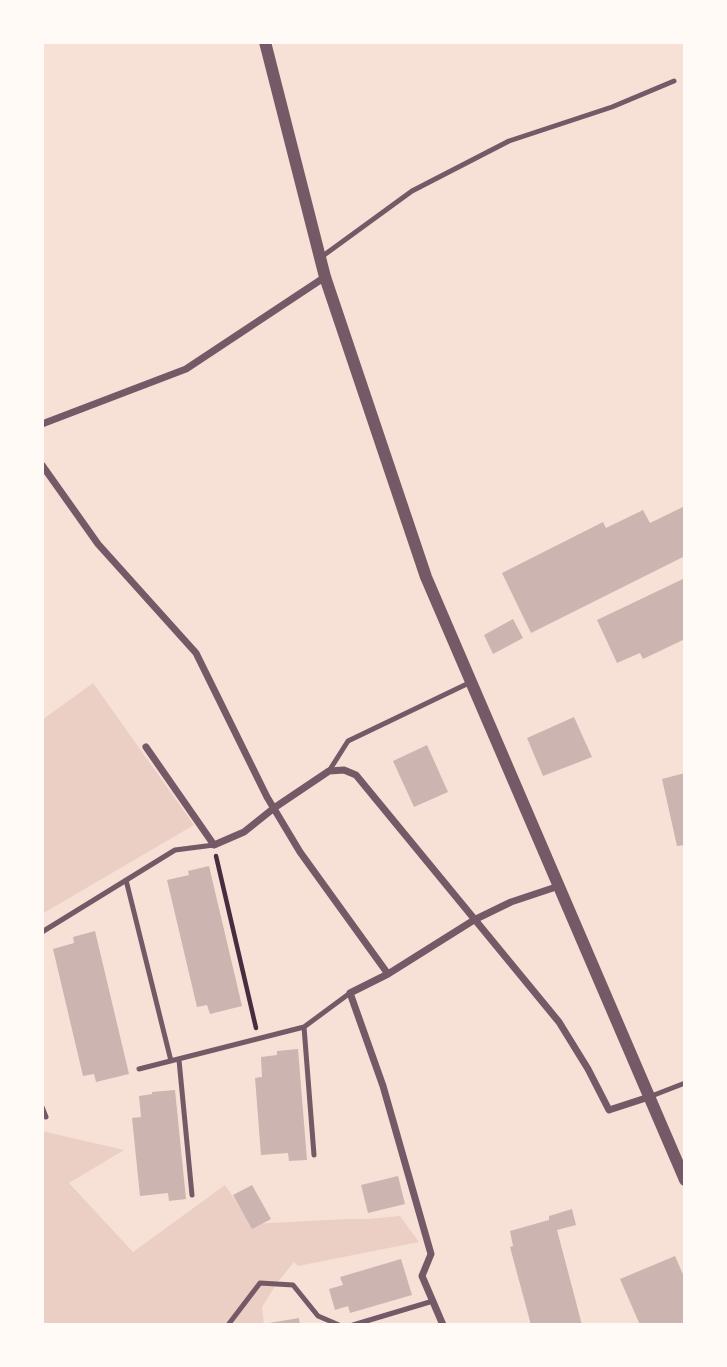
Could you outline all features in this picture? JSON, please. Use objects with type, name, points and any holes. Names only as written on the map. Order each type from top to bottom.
[{"type":"street","points":[[265,42],[325,277],[426,578],[685,1180]]},
{"type":"street","points":[[42,424],[186,369],[325,277]]},
{"type":"street","points":[[42,465],[98,544],[196,653],[274,808],[300,852],[388,974]]},
{"type":"street","points":[[146,747],[214,845],[244,832],[274,808],[330,771],[344,770],[355,775],[559,1022],[609,1110],[649,1097]]},
{"type":"street","points":[[443,1325],[422,1276],[431,1254],[383,1086],[350,993],[388,974],[474,920],[511,902],[559,886]]},
{"type":"lane","points":[[320,258],[412,191],[509,141],[612,107],[674,81]]},
{"type":"lane","points":[[330,771],[348,741],[471,682]]},
{"type":"lane","points":[[42,932],[175,850],[214,845]]},
{"type":"lane","points":[[126,880],[175,1060],[192,1195]]},
{"type":"lane","points":[[139,1069],[304,1027],[350,993]]},
{"type":"lane","points":[[304,1027],[314,1155]]},
{"type":"lane","points":[[649,1097],[685,1083]]},
{"type":"lane","points":[[42,1107],[46,1117]]},
{"type":"lane","points":[[228,1325],[260,1283],[293,1285],[318,1316],[339,1325]]},
{"type":"lane","points":[[354,1325],[433,1301]]},
{"type":"path","points":[[214,845],[258,1039]]},
{"type":"shaded area","points":[[93,683],[194,825],[42,914],[42,720]]},
{"type":"shaded area","points":[[42,1131],[124,1150],[69,1183],[133,1252],[225,1185],[251,1224],[400,1216],[419,1242],[298,1266],[294,1262],[262,1307],[264,1325],[42,1325]]},
{"type":"building","points":[[685,506],[685,556],[531,633],[502,573],[603,522],[606,528],[643,510],[650,523]]},
{"type":"building","points":[[685,578],[685,639],[643,659],[640,653],[617,663],[597,620]]},
{"type":"building","points":[[513,619],[523,638],[493,654],[484,635]]},
{"type":"building","points":[[574,717],[592,757],[543,776],[527,738]]},
{"type":"building","points":[[427,745],[448,792],[414,807],[393,761]]},
{"type":"building","points":[[685,773],[685,845],[677,846],[662,779]]},
{"type":"building","points":[[209,866],[242,1006],[210,1014],[207,1005],[197,1007],[167,880],[189,875],[188,871]]},
{"type":"building","points":[[95,931],[129,1074],[96,1082],[94,1074],[83,1076],[53,949],[74,943],[73,937]]},
{"type":"building","points":[[298,1049],[307,1160],[289,1161],[288,1153],[261,1155],[255,1078],[262,1077],[261,1057],[277,1055],[277,1051]]},
{"type":"building","points":[[175,1090],[186,1199],[169,1201],[168,1193],[140,1196],[132,1118],[141,1117],[139,1096]]},
{"type":"building","points":[[398,1176],[405,1204],[368,1213],[361,1185]]},
{"type":"building","points":[[252,1185],[271,1219],[252,1229],[233,1195]]},
{"type":"building","points":[[572,1209],[576,1225],[557,1230],[582,1325],[531,1325],[510,1247],[513,1246],[510,1231],[549,1220],[549,1216]]},
{"type":"building","points":[[675,1256],[685,1279],[685,1325],[640,1325],[620,1279]]},
{"type":"building","points":[[401,1259],[412,1295],[350,1313],[348,1306],[335,1310],[329,1289],[343,1285],[340,1277]]},
{"type":"building","points":[[299,1318],[300,1325],[263,1325],[263,1324]]}]
